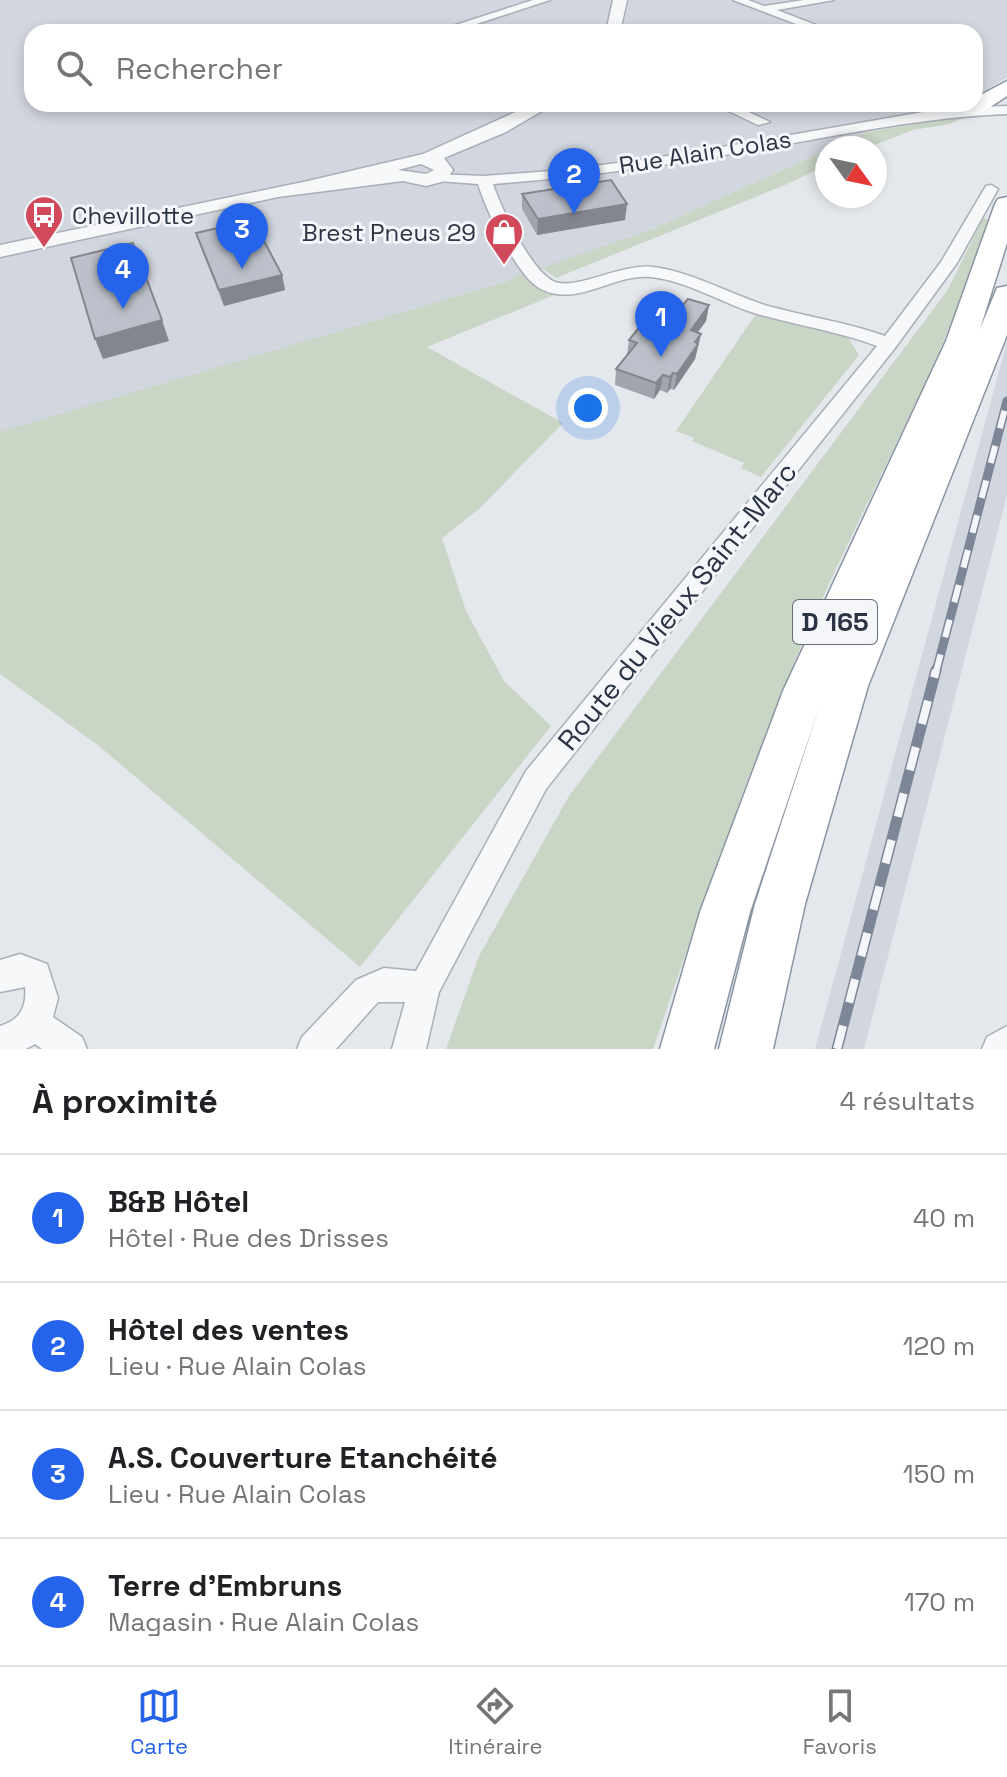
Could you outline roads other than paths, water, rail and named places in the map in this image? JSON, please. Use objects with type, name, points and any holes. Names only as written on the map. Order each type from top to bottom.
[{"type":"highway","points":[[983,102],[1007,87]]},
{"type":"highway","name":"Route du Vieux Saint-Marc","points":[[687,1049],[725,912],[804,691],[961,341],[999,197]]},
{"type":"highway","name":"D 165","points":[[746,1049],[780,904],[847,686],[986,352],[1007,294]]},
{"type":"street","points":[[466,24],[545,0]]},
{"type":"street","points":[[615,24],[620,0]]},
{"type":"street","points":[[738,0],[805,24]]},
{"type":"street","points":[[762,9],[829,0]]},
{"type":"street","name":"Rue Alain Colas","points":[[983,109],[1007,110]]},
{"type":"street","points":[[0,251],[316,184],[403,170],[419,181],[468,141],[529,112]]},
{"type":"street","points":[[740,112],[763,122]]},
{"type":"street","name":"Rue Alain Colas","points":[[437,167],[484,180],[593,169],[682,158],[954,112]]},
{"type":"street","name":"Rue Alain Colas","points":[[437,167],[486,172],[593,169]]},
{"type":"street","points":[[484,180],[530,270],[543,283],[559,289],[580,289],[617,273],[658,271],[763,310],[835,325],[889,344]]},
{"type":"street","name":"Route du Vieux Saint-Marc","points":[[409,1049],[424,988],[536,780],[889,344],[999,197]]},
{"type":"street","points":[[0,976],[20,970],[36,975],[44,990],[41,1011],[33,1023],[14,1039],[0,1042]]},
{"type":"street","points":[[314,1049],[367,991],[384,984],[424,988]]},
{"type":"street","points":[[33,1023],[70,1049]]},
{"type":"street","points":[[999,1049],[1007,1042]]},
{"type":"railway","points":[[936,672],[1007,401]]},
{"type":"railway","points":[[837,1049],[936,670]]},
{"type":"place","name":"Hôtel des ventes","points":[[574,214]]},
{"type":"place","name":"Chevillotte","points":[[44,249]]},
{"type":"place","name":"Brest Pneus 29","points":[[504,266]]},
{"type":"place","name":"A.S. Couverture Etanchéité","points":[[242,269]]},
{"type":"place","name":"Terre d'Embruns","points":[[123,309]]},
{"type":"place","name":"B&B Hôtel","points":[[661,357]]}]
